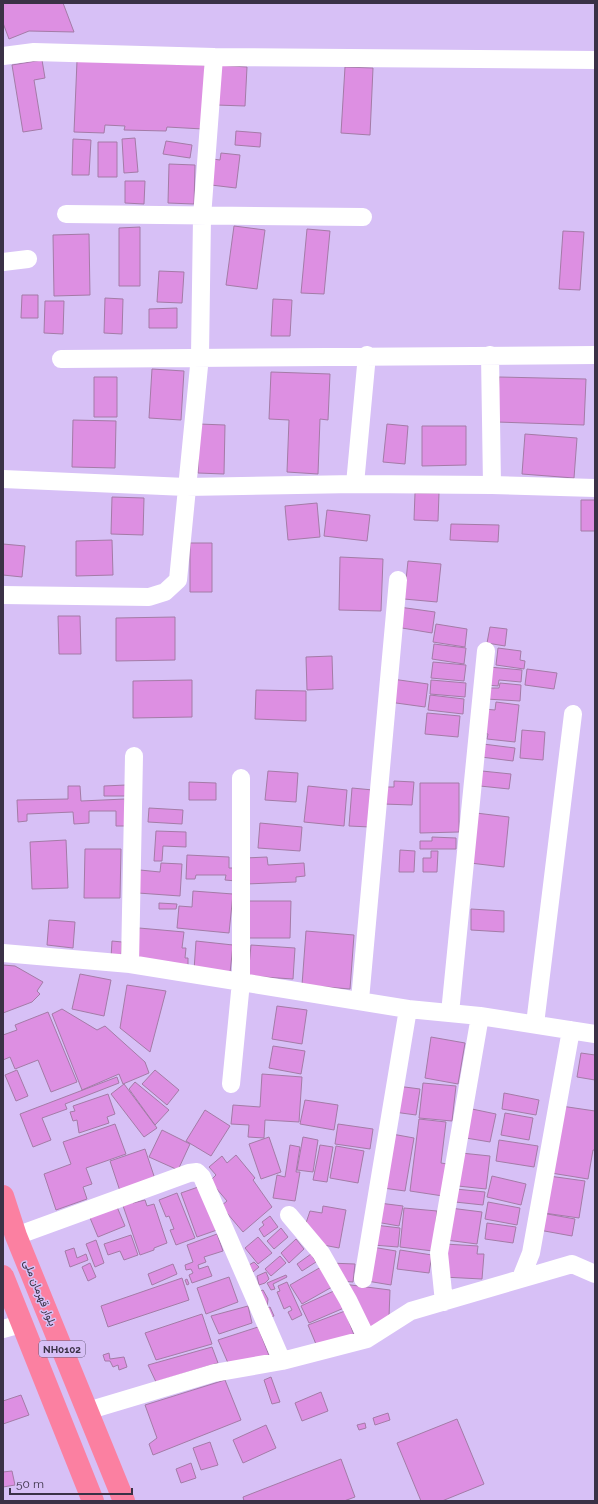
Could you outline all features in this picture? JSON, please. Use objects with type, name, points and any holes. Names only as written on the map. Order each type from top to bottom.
[{"type":"highway","name":"بلوار قهرمان ملی","points":[[3,1196],[16,1236],[124,1501]]},
{"type":"highway","name":"NH0102","points":[[3,1276],[12,1327],[93,1501]]},
{"type":"street","points":[[3,56],[34,52],[214,57],[595,60]]},
{"type":"street","points":[[3,595],[149,597],[165,592],[178,580],[186,486],[200,356],[202,216],[214,57]]},
{"type":"street","points":[[66,214],[363,217]]},
{"type":"street","points":[[3,262],[28,259]]},
{"type":"street","points":[[355,484],[367,355]]},
{"type":"street","points":[[490,355],[492,485]]},
{"type":"street","points":[[61,359],[200,356],[595,355]]},
{"type":"street","points":[[3,479],[186,486],[355,484],[492,485],[595,488]]},
{"type":"street","points":[[360,1000],[398,580]]},
{"type":"street","points":[[450,1013],[486,651]]},
{"type":"street","points":[[535,1024],[573,714]]},
{"type":"street","points":[[130,964],[134,756]]},
{"type":"street","points":[[231,1084],[240,982],[241,778]]},
{"type":"street","points":[[3,953],[130,964],[360,1000],[408,1009],[480,1016],[595,1034]]},
{"type":"street","points":[[363,1279],[408,1009]]},
{"type":"street","points":[[444,1302],[440,1253],[480,1016]]},
{"type":"street","points":[[521,1278],[531,1254],[571,1030]]},
{"type":"street","points":[[16,1236],[189,1173],[197,1172],[202,1177],[282,1361]]},
{"type":"street","points":[[289,1215],[321,1253],[348,1300],[367,1339]]},
{"type":"street","points":[[87,1411],[214,1373],[282,1361],[367,1339],[410,1312],[572,1264],[595,1274]]},
{"type":"building","points":[[3,3],[63,3],[74,32],[29,31],[9,39],[3,23]]},
{"type":"building","points":[[42,60],[45,78],[34,80],[42,129],[23,132],[12,65]]},
{"type":"building","points":[[77,61],[205,65],[203,129],[167,127],[166,131],[124,130],[125,126],[105,125],[104,133],[74,132]]},
{"type":"building","points":[[218,65],[247,67],[245,106],[216,105]]},
{"type":"building","points":[[345,67],[373,68],[370,135],[341,133]]},
{"type":"building","points":[[236,131],[261,133],[260,147],[235,145]]},
{"type":"building","points":[[135,138],[138,172],[124,173],[122,139]]},
{"type":"building","points":[[73,139],[91,140],[89,175],[72,175]]},
{"type":"building","points":[[166,141],[192,145],[190,158],[163,154]]},
{"type":"building","points":[[98,142],[117,142],[117,177],[98,177]]},
{"type":"building","points":[[221,153],[240,155],[236,188],[211,185],[213,159],[220,160]]},
{"type":"building","points":[[169,164],[195,165],[194,204],[168,203]]},
{"type":"building","points":[[125,181],[145,181],[144,204],[125,203]]},
{"type":"building","points":[[234,226],[265,230],[257,289],[226,285]]},
{"type":"building","points":[[140,227],[140,286],[119,286],[119,228]]},
{"type":"building","points":[[307,229],[330,231],[324,294],[301,293]]},
{"type":"building","points":[[563,231],[584,232],[580,290],[559,289]]},
{"type":"building","points":[[89,234],[90,295],[54,296],[53,235]]},
{"type":"building","points":[[159,271],[184,272],[182,303],[157,302]]},
{"type":"building","points":[[22,295],[38,295],[38,318],[21,318]]},
{"type":"building","points":[[105,298],[123,299],[122,334],[104,333]]},
{"type":"building","points":[[273,299],[292,300],[290,336],[271,336]]},
{"type":"building","points":[[45,301],[64,301],[63,334],[44,333]]},
{"type":"building","points":[[177,308],[177,328],[149,328],[149,309]]},
{"type":"building","points":[[152,369],[184,371],[181,420],[149,418]]},
{"type":"building","points":[[271,372],[330,374],[328,420],[320,419],[318,474],[287,472],[289,420],[269,419]]},
{"type":"building","points":[[94,377],[117,377],[117,417],[94,417]]},
{"type":"building","points":[[499,377],[586,379],[584,425],[497,422]]},
{"type":"building","points":[[73,420],[116,421],[115,468],[72,467]]},
{"type":"building","points":[[199,424],[225,425],[224,474],[198,473]]},
{"type":"building","points":[[387,424],[408,426],[405,464],[383,462]]},
{"type":"building","points":[[422,426],[466,426],[466,465],[422,466]]},
{"type":"building","points":[[525,434],[577,438],[574,478],[522,474]]},
{"type":"building","points":[[415,493],[439,493],[438,521],[414,520]]},
{"type":"building","points":[[112,497],[144,498],[143,535],[111,534]]},
{"type":"building","points":[[581,500],[595,500],[595,531],[581,531]]},
{"type":"building","points":[[317,503],[320,537],[288,540],[285,506]]},
{"type":"building","points":[[327,510],[370,515],[367,541],[324,536]]},
{"type":"building","points":[[451,524],[499,525],[498,542],[450,540]]},
{"type":"building","points":[[112,540],[113,575],[76,576],[76,541]]},
{"type":"building","points":[[190,543],[212,543],[212,592],[190,592]]},
{"type":"building","points":[[3,544],[25,546],[22,577],[3,575]]},
{"type":"building","points":[[340,557],[383,559],[381,611],[339,610]]},
{"type":"building","points":[[408,561],[441,564],[437,602],[404,599]]},
{"type":"building","points":[[399,607],[435,612],[432,633],[396,627]]},
{"type":"building","points":[[58,616],[80,616],[81,654],[59,654]]},
{"type":"building","points":[[175,617],[175,660],[116,661],[116,618]]},
{"type":"building","points":[[436,624],[467,629],[465,647],[433,642]]},
{"type":"building","points":[[490,627],[507,629],[505,646],[487,643]]},
{"type":"building","points":[[434,644],[466,648],[464,664],[432,659]]},
{"type":"building","points":[[498,648],[521,651],[520,660],[525,661],[524,669],[496,665]]},
{"type":"building","points":[[332,656],[333,689],[307,690],[306,657]]},
{"type":"building","points":[[433,662],[466,665],[464,681],[431,678]]},
{"type":"building","points":[[489,667],[522,670],[521,682],[499,680],[498,686],[487,685]]},
{"type":"building","points":[[527,669],[557,673],[554,689],[525,685]]},
{"type":"building","points":[[392,679],[428,684],[425,707],[389,702]]},
{"type":"building","points":[[192,680],[192,717],[133,718],[133,681]]},
{"type":"building","points":[[431,680],[466,683],[465,697],[430,694]]},
{"type":"building","points":[[500,683],[521,685],[520,701],[486,699],[487,688],[499,688]]},
{"type":"building","points":[[256,690],[306,691],[306,721],[255,719]]},
{"type":"building","points":[[430,695],[464,699],[463,714],[428,710]]},
{"type":"building","points":[[496,702],[519,705],[515,742],[487,739],[488,734],[481,733],[484,709],[495,710]]},
{"type":"building","points":[[427,713],[460,716],[458,737],[425,734]]},
{"type":"building","points":[[522,730],[545,732],[543,760],[520,758]]},
{"type":"building","points":[[483,744],[515,748],[513,761],[481,757]]},
{"type":"building","points":[[268,771],[298,773],[296,802],[265,800]]},
{"type":"building","points":[[482,771],[511,774],[509,789],[480,786]]},
{"type":"building","points":[[394,781],[414,782],[412,805],[383,804],[384,787],[394,787]]},
{"type":"building","points":[[189,782],[216,783],[216,800],[189,800]]},
{"type":"building","points":[[420,783],[459,783],[459,832],[420,833]]},
{"type":"building","points":[[126,785],[126,796],[104,796],[104,786]]},
{"type":"building","points":[[68,786],[80,786],[81,801],[125,799],[126,826],[116,826],[116,811],[89,811],[89,823],[74,824],[73,812],[27,814],[27,821],[18,822],[17,800],[68,799]]},
{"type":"building","points":[[308,786],[347,790],[344,826],[304,822]]},
{"type":"building","points":[[352,788],[373,790],[370,827],[349,826]]},
{"type":"building","points":[[149,808],[183,810],[182,824],[148,822]]},
{"type":"building","points":[[476,813],[509,817],[504,867],[470,863]]},
{"type":"building","points":[[260,823],[302,827],[300,851],[258,848]]},
{"type":"building","points":[[156,831],[186,832],[186,847],[163,846],[162,861],[154,861]]},
{"type":"building","points":[[432,837],[456,838],[456,849],[420,849],[420,841],[432,841]]},
{"type":"building","points":[[66,840],[68,888],[32,889],[30,842]]},
{"type":"building","points":[[85,849],[121,849],[120,898],[84,898]]},
{"type":"building","points":[[400,850],[415,851],[414,872],[399,872]]},
{"type":"building","points":[[431,851],[438,851],[437,872],[423,872],[423,858],[431,858]]},
{"type":"building","points":[[187,855],[229,857],[229,868],[236,868],[236,881],[225,880],[226,875],[196,875],[195,879],[186,879]]},
{"type":"building","points":[[267,857],[268,865],[304,863],[305,876],[296,877],[296,882],[246,884],[245,858]]},
{"type":"building","points":[[161,863],[182,864],[180,896],[138,893],[140,870],[160,872]]},
{"type":"building","points":[[193,891],[233,894],[229,933],[177,928],[179,906],[192,907]]},
{"type":"building","points":[[248,901],[291,901],[290,938],[247,938]]},
{"type":"building","points":[[159,903],[177,904],[176,909],[159,909]]},
{"type":"building","points":[[471,909],[504,911],[504,932],[471,930]]},
{"type":"building","points":[[49,920],[75,922],[73,948],[47,945]]},
{"type":"building","points":[[139,928],[184,932],[182,948],[186,948],[185,958],[188,958],[188,967],[136,963]]},
{"type":"building","points":[[306,931],[354,935],[350,989],[302,985]]},
{"type":"building","points":[[112,941],[122,942],[121,959],[111,958]]},
{"type":"building","points":[[196,941],[233,945],[230,973],[194,970]]},
{"type":"building","points":[[251,945],[295,948],[293,979],[248,976]]},
{"type":"building","points":[[3,965],[15,966],[43,982],[37,991],[40,994],[32,1002],[3,1013]]},
{"type":"building","points":[[80,974],[111,980],[104,1016],[72,1009]]},
{"type":"building","points":[[127,985],[166,991],[150,1052],[120,1028]]},
{"type":"building","points":[[277,1006],[307,1010],[302,1044],[272,1039]]},
{"type":"building","points":[[62,1009],[97,1030],[105,1026],[145,1062],[149,1073],[123,1084],[119,1074],[82,1090],[52,1014]]},
{"type":"building","points":[[48,1012],[77,1082],[51,1092],[38,1060],[15,1069],[10,1057],[3,1060],[3,1035],[17,1030],[15,1025]]},
{"type":"building","points":[[431,1037],[465,1043],[458,1084],[425,1078]]},
{"type":"building","points":[[273,1046],[305,1051],[301,1074],[269,1068]]},
{"type":"building","points":[[581,1053],[595,1055],[595,1080],[577,1077]]},
{"type":"building","points":[[17,1070],[28,1096],[16,1101],[5,1075]]},
{"type":"building","points":[[155,1070],[179,1090],[167,1105],[142,1084]]},
{"type":"building","points":[[262,1074],[302,1077],[299,1122],[265,1120],[264,1138],[248,1137],[249,1125],[231,1124],[233,1105],[260,1107]]},
{"type":"building","points":[[117,1077],[119,1083],[65,1104],[67,1109],[42,1118],[51,1140],[33,1147],[20,1114]]},
{"type":"building","points":[[135,1082],[169,1110],[155,1125],[129,1089]]},
{"type":"building","points":[[423,1083],[456,1086],[452,1121],[419,1118]]},
{"type":"building","points":[[124,1084],[157,1128],[144,1137],[111,1094]]},
{"type":"building","points":[[397,1086],[420,1089],[416,1115],[394,1112]]},
{"type":"building","points":[[504,1093],[539,1100],[536,1115],[502,1109]]},
{"type":"building","points":[[108,1094],[115,1114],[107,1117],[109,1123],[79,1133],[77,1120],[73,1121],[70,1112],[75,1111],[73,1106]]},
{"type":"building","points":[[305,1100],[338,1105],[334,1130],[300,1124]]},
{"type":"building","points":[[561,1106],[595,1111],[595,1150],[593,1150],[588,1179],[551,1173]]},
{"type":"building","points":[[472,1109],[496,1114],[490,1142],[466,1138]]},
{"type":"building","points":[[205,1110],[230,1126],[211,1156],[186,1141]]},
{"type":"building","points":[[505,1113],[533,1118],[529,1140],[501,1135]]},
{"type":"building","points":[[419,1119],[446,1122],[441,1163],[447,1164],[443,1196],[410,1191]]},
{"type":"building","points":[[115,1124],[126,1154],[86,1168],[92,1184],[83,1187],[87,1199],[56,1210],[44,1174],[71,1164],[63,1142]]},
{"type":"building","points":[[338,1124],[373,1129],[370,1149],[335,1144]]},
{"type":"building","points":[[162,1130],[190,1144],[178,1170],[149,1157]]},
{"type":"building","points":[[392,1134],[414,1138],[405,1191],[383,1188]]},
{"type":"building","points":[[269,1137],[281,1172],[261,1179],[249,1144]]},
{"type":"building","points":[[303,1137],[318,1140],[313,1172],[297,1170]]},
{"type":"building","points":[[499,1140],[538,1146],[534,1167],[496,1161]]},
{"type":"building","points":[[290,1145],[300,1147],[296,1172],[300,1172],[295,1201],[273,1198],[277,1175],[285,1177]]},
{"type":"building","points":[[320,1145],[333,1147],[327,1182],[313,1180]]},
{"type":"building","points":[[336,1146],[364,1151],[358,1183],[330,1178]]},
{"type":"building","points":[[145,1149],[155,1179],[120,1191],[110,1161]]},
{"type":"building","points":[[461,1153],[490,1156],[486,1189],[458,1186]]},
{"type":"building","points":[[236,1155],[255,1178],[253,1180],[272,1207],[243,1232],[221,1206],[227,1201],[210,1181],[216,1175],[209,1167],[222,1156],[227,1163]]},
{"type":"building","points":[[492,1176],[526,1184],[521,1205],[487,1197]]},
{"type":"building","points":[[549,1176],[585,1181],[579,1218],[544,1213]]},
{"type":"building","points":[[201,1186],[217,1230],[197,1237],[181,1193]]},
{"type":"building","points":[[456,1189],[485,1192],[483,1205],[455,1202]]},
{"type":"building","points":[[177,1193],[195,1238],[176,1245],[170,1230],[174,1229],[169,1216],[166,1217],[159,1200]]},
{"type":"building","points":[[131,1197],[133,1203],[145,1200],[147,1206],[154,1204],[167,1243],[140,1255],[121,1200]]},
{"type":"building","points":[[115,1202],[125,1226],[98,1237],[88,1213]]},
{"type":"building","points":[[488,1202],[520,1208],[517,1225],[485,1219]]},
{"type":"building","points":[[379,1203],[403,1206],[399,1226],[376,1222]]},
{"type":"building","points":[[323,1206],[346,1210],[339,1248],[318,1244],[304,1229],[310,1211],[322,1213]]},
{"type":"building","points":[[404,1208],[437,1211],[433,1251],[400,1247]]},
{"type":"building","points":[[450,1208],[482,1212],[477,1244],[446,1240]]},
{"type":"building","points":[[542,1213],[575,1219],[572,1236],[539,1230]]},
{"type":"building","points":[[270,1216],[278,1227],[264,1237],[259,1229],[264,1225],[262,1222]]},
{"type":"building","points":[[487,1223],[516,1227],[513,1243],[485,1239]]},
{"type":"building","points":[[375,1225],[400,1228],[398,1247],[373,1245]]},
{"type":"building","points":[[281,1228],[288,1237],[274,1249],[267,1241]]},
{"type":"building","points":[[217,1234],[223,1251],[204,1257],[206,1262],[198,1265],[199,1269],[208,1266],[212,1276],[192,1283],[189,1275],[193,1273],[191,1269],[186,1270],[185,1265],[193,1262],[187,1245]]},
{"type":"building","points":[[131,1235],[138,1255],[124,1260],[120,1251],[108,1255],[104,1244]]},
{"type":"building","points":[[258,1237],[272,1253],[258,1264],[245,1248]]},
{"type":"building","points":[[296,1239],[304,1249],[289,1263],[281,1253]]},
{"type":"building","points":[[96,1240],[104,1263],[95,1267],[86,1244]]},
{"type":"building","points":[[445,1244],[478,1246],[477,1254],[484,1254],[482,1279],[443,1277]]},
{"type":"building","points":[[372,1247],[396,1251],[391,1285],[367,1281]]},
{"type":"building","points":[[74,1248],[77,1258],[86,1254],[88,1260],[70,1267],[65,1251]]},
{"type":"building","points":[[400,1250],[432,1255],[429,1273],[397,1269]]},
{"type":"building","points":[[311,1254],[316,1262],[302,1271],[297,1264]]},
{"type":"building","points":[[280,1256],[286,1263],[271,1276],[265,1269]]},
{"type":"building","points":[[254,1262],[259,1267],[253,1272],[249,1265]]},
{"type":"building","points":[[90,1263],[96,1277],[88,1281],[82,1267]]},
{"type":"building","points":[[329,1263],[355,1264],[353,1282],[340,1281]]},
{"type":"building","points":[[173,1264],[177,1274],[152,1285],[148,1274]]},
{"type":"building","points":[[321,1267],[332,1287],[302,1304],[290,1285]]},
{"type":"building","points":[[266,1272],[269,1279],[265,1283],[259,1285],[257,1276]]},
{"type":"building","points":[[286,1275],[287,1277],[273,1284],[275,1289],[271,1290],[267,1283]]},
{"type":"building","points":[[229,1277],[238,1302],[206,1314],[197,1288]]},
{"type":"building","points":[[182,1278],[189,1300],[108,1327],[101,1306]]},
{"type":"building","points":[[187,1279],[189,1284],[187,1285],[185,1280]]},
{"type":"building","points":[[287,1282],[302,1315],[292,1320],[288,1312],[292,1310],[290,1306],[284,1309],[277,1292],[280,1291],[278,1286]]},
{"type":"building","points":[[343,1284],[390,1290],[389,1317],[366,1330]]},
{"type":"building","points":[[263,1290],[268,1299],[267,1308],[270,1307],[274,1316],[265,1319],[257,1292]]},
{"type":"building","points":[[336,1290],[344,1308],[309,1323],[301,1306]]},
{"type":"building","points":[[248,1306],[252,1323],[219,1334],[211,1316]]},
{"type":"building","points":[[345,1311],[354,1335],[318,1349],[308,1325]]},
{"type":"building","points":[[202,1314],[212,1344],[156,1360],[145,1333]]},
{"type":"building","points":[[258,1327],[270,1358],[228,1363],[218,1340]]},
{"type":"building","points":[[212,1347],[218,1363],[156,1382],[148,1365]]},
{"type":"building","points":[[109,1353],[110,1359],[124,1357],[127,1367],[119,1370],[118,1365],[113,1367],[110,1361],[105,1361],[103,1355]]},
{"type":"building","points":[[271,1377],[280,1402],[272,1404],[264,1380]]},
{"type":"building","points":[[225,1380],[241,1420],[153,1455],[149,1444],[157,1438],[145,1405]]},
{"type":"building","points":[[321,1392],[328,1411],[302,1421],[295,1403]]},
{"type":"building","points":[[21,1395],[29,1415],[3,1424],[3,1401]]},
{"type":"building","points":[[388,1413],[390,1420],[375,1425],[373,1418]]},
{"type":"building","points":[[457,1419],[484,1484],[442,1501],[421,1501],[397,1443]]},
{"type":"building","points":[[365,1423],[366,1428],[359,1430],[357,1425]]},
{"type":"building","points":[[266,1425],[276,1448],[243,1463],[233,1440]]},
{"type":"building","points":[[210,1442],[218,1465],[201,1470],[193,1448]]},
{"type":"building","points":[[341,1459],[355,1497],[344,1501],[244,1501],[243,1497]]},
{"type":"building","points":[[191,1463],[196,1478],[181,1483],[176,1469]]},
{"type":"building","points":[[12,1471],[15,1485],[3,1487],[3,1472]]}]
